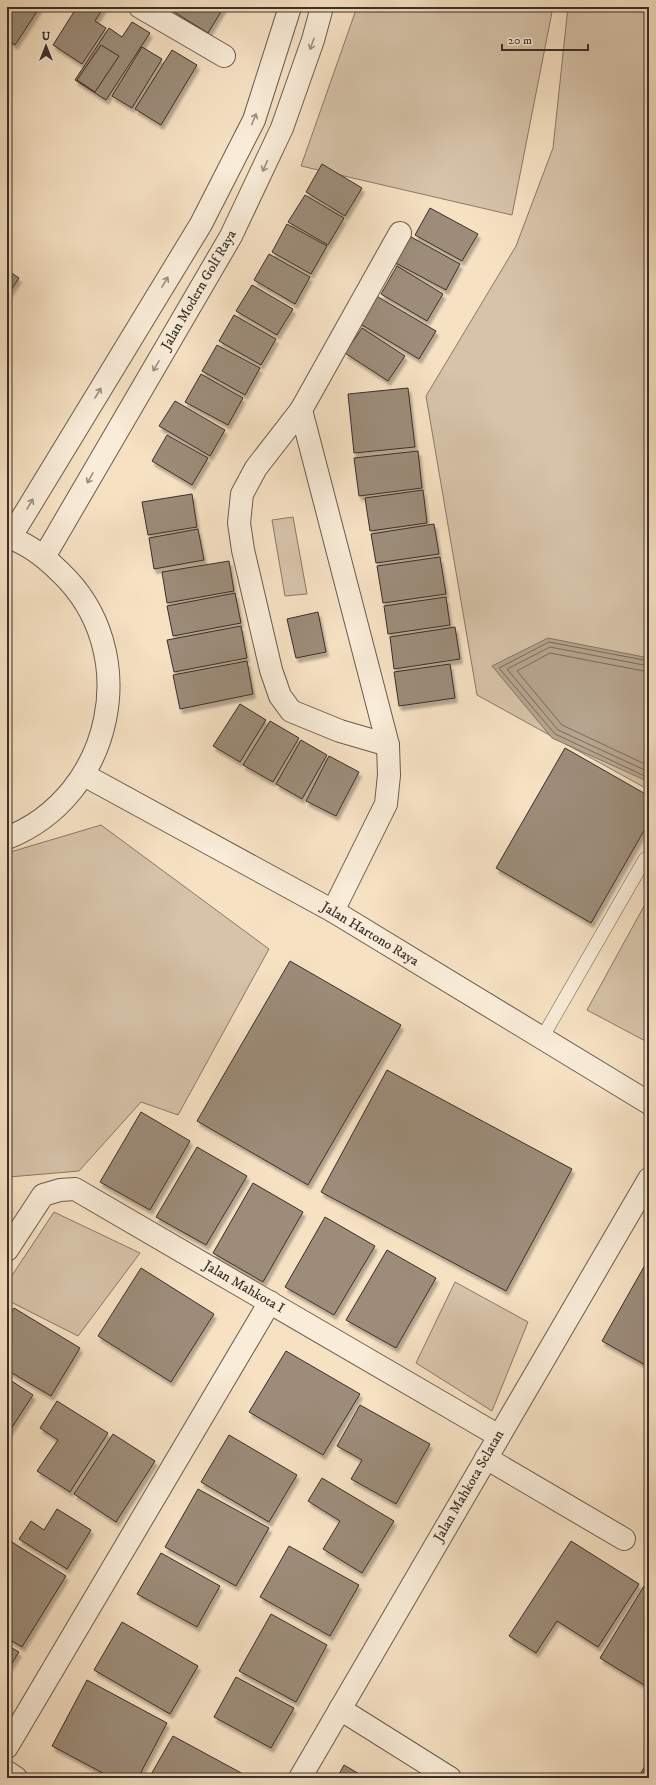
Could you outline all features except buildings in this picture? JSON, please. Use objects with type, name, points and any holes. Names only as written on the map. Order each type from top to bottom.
[{"type":"street","points":[[140,7],[224,56]]},
{"type":"street","points":[[7,838],[24,831],[58,807],[84,775],[99,744],[108,710],[109,675],[103,641],[89,609],[69,581],[44,557],[8,537],[201,224],[254,120],[290,7]]},
{"type":"street","name":"Jalan Modern Golf Raya","points":[[44,557],[231,236],[282,128],[313,40],[322,7]]},
{"type":"street","points":[[388,745],[340,731],[291,711],[280,696],[271,670],[239,523],[242,494],[256,468],[301,410],[400,233]]},
{"type":"street","points":[[301,410],[388,745],[389,775],[386,804],[333,911]]},
{"type":"street","name":"Jalan Hartono Raya","points":[[84,775],[333,911],[649,1103]]},
{"type":"street","name":"Jalan Mahkota Selatan","points":[[300,1778],[644,1187]]},
{"type":"street","name":"Jalan Mahkota I","points":[[7,1250],[42,1195],[60,1190],[75,1189],[499,1436]]},
{"type":"street","points":[[7,1748],[270,1302]]},
{"type":"street","points":[[486,1458],[624,1539]]},
{"type":"street","points":[[340,1709],[450,1778]]},
{"type":"street","points":[[7,1772],[16,1778]]},
{"type":"lane","points":[[542,1038],[645,859]]},
{"type":"shaded area","points":[[357,7],[553,7],[512,215],[301,166]]},
{"type":"shaded area","points":[[568,7],[649,7],[649,790],[477,695],[426,396],[516,246],[553,148]]},
{"type":"shaded area","points":[[293,517],[307,594],[285,596],[272,520]]},
{"type":"shaded area","points":[[101,825],[269,949],[178,1115],[141,1102],[79,1171],[9,1177],[7,1144],[7,853]]},
{"type":"shaded area","points":[[649,897],[649,1043],[587,1010]]},
{"type":"shaded area","points":[[54,1212],[140,1253],[78,1336],[7,1300],[7,1283]]},
{"type":"shaded area","points":[[455,1282],[528,1322],[492,1411],[416,1363]]},
{"type":"water","points":[[548,638],[649,658],[649,782],[552,738],[492,666]]}]
